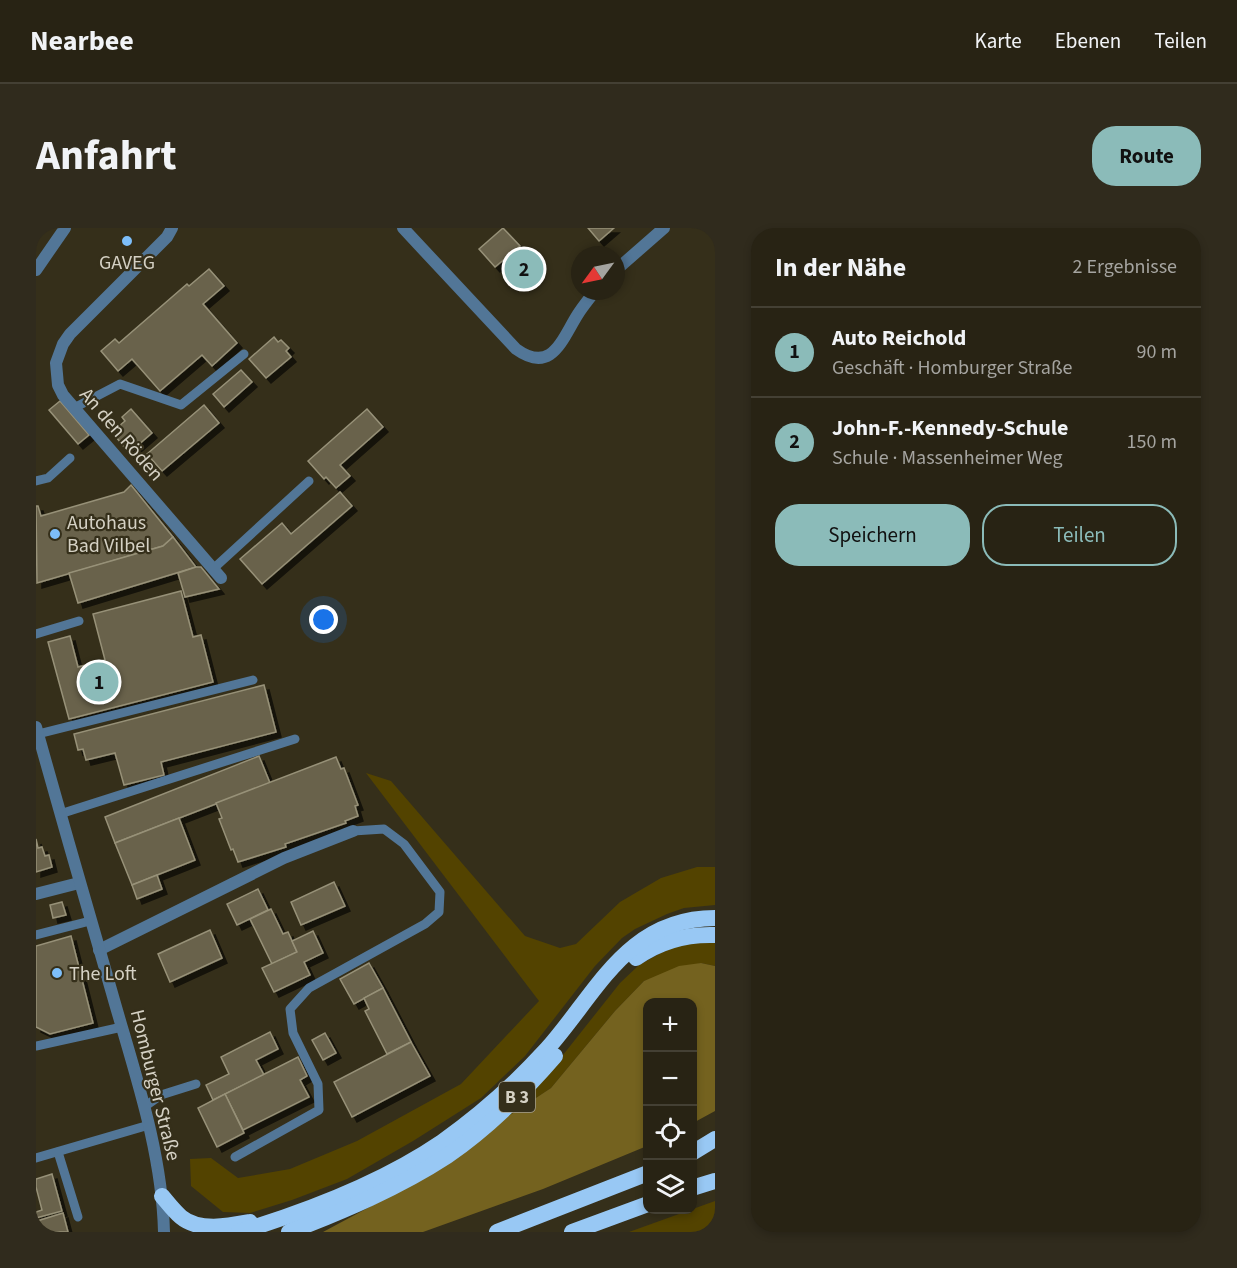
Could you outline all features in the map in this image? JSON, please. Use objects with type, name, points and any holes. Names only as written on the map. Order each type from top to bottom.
[{"type":"highway","points":[[239,1232],[289,1224],[379,1178],[441,1142],[509,1087],[526,1070],[548,1047],[605,974],[630,949],[671,926],[687,921],[715,918]]},
{"type":"highway","name":"B 3","points":[[289,1224],[386,1191],[448,1155],[526,1088],[565,1043],[597,999],[634,959],[663,942],[700,935],[715,935]]},
{"type":"highway","points":[[697,1152],[715,1139]]},
{"type":"highway","points":[[697,1154],[715,1150]]},
{"type":"highway","points":[[497,1232],[643,1175]]},
{"type":"highway","points":[[697,1187],[715,1181]]},
{"type":"highway","points":[[162,1196],[182,1218],[193,1224],[207,1226],[289,1224]]},
{"type":"highway","points":[[572,1232],[643,1206]]},
{"type":"street","points":[[36,270],[64,228]]},
{"type":"street","name":"An den Röden","points":[[172,228],[166,237],[70,334],[63,344],[56,363],[58,385],[63,395],[217,574]]},
{"type":"street","points":[[403,228],[516,349],[527,356],[536,358],[547,356],[565,339],[577,315],[588,300]]},
{"type":"street","points":[[625,262],[664,228]]},
{"type":"street","name":"Homburger Straße","points":[[37,730],[149,1125],[162,1196],[164,1232]]},
{"type":"street","points":[[99,950],[284,858],[353,831]]},
{"type":"street","points":[[36,894],[79,883]]},
{"type":"lane","points":[[74,408],[120,384],[181,405],[244,354]]},
{"type":"lane","points":[[36,481],[48,478],[70,458]]},
{"type":"lane","points":[[217,574],[309,481]]},
{"type":"lane","points":[[36,634],[79,621]]},
{"type":"lane","points":[[37,730],[253,680]]},
{"type":"lane","points":[[60,814],[295,739]]},
{"type":"lane","points":[[235,1157],[319,1110],[318,1084],[293,1034],[290,1009],[309,988],[424,924],[439,912],[440,892],[404,844],[384,829],[353,831]]},
{"type":"lane","points":[[36,935],[90,921]]},
{"type":"lane","points":[[36,1046],[122,1027]]},
{"type":"lane","points":[[144,1107],[161,1095],[196,1084]]},
{"type":"lane","points":[[36,1158],[149,1125]]},
{"type":"lane","points":[[58,1152],[78,1217]]},
{"type":"shaded area","points":[[366,773],[391,781],[525,936],[560,948],[576,944],[620,902],[661,878],[697,867],[715,867],[715,905],[684,908],[667,914],[635,929],[622,938],[595,966],[525,1056],[481,1098],[413,1141],[347,1179],[292,1200],[250,1213],[223,1212],[191,1186],[190,1159],[211,1158],[238,1178],[290,1169],[357,1141],[461,1084],[539,1001]]},
{"type":"shaded area","points":[[695,943],[715,943],[715,966],[701,963],[644,981],[615,1011],[551,1088],[505,1119],[559,1060],[620,983],[639,965],[670,948]]},
{"type":"shaded area","points":[[701,963],[715,966],[715,1111],[697,1121],[697,998],[643,998],[643,1148],[543,1189],[423,1232],[323,1232],[377,1203],[551,1088],[615,1011],[644,981],[679,966]]},
{"type":"shaded area","points":[[715,1201],[715,1232],[629,1232],[679,1214],[697,1214],[697,1207]]},
{"type":"building","points":[[503,228],[520,246],[495,267],[479,249]]},
{"type":"building","points":[[588,228],[614,228],[599,241]]},
{"type":"building","points":[[513,267],[523,276],[512,285],[508,279],[511,276],[508,271]]},
{"type":"building","points":[[209,269],[224,286],[203,304],[237,343],[212,366],[202,355],[160,391],[132,359],[118,371],[101,351],[115,339],[119,343],[187,284],[189,286]]},
{"type":"building","points":[[274,337],[289,348],[286,351],[291,357],[266,378],[249,359]]},
{"type":"building","points":[[241,370],[252,382],[224,407],[213,394]]},
{"type":"building","points":[[60,401],[89,435],[78,444],[49,410]]},
{"type":"building","points":[[204,405],[219,423],[162,471],[147,454]]},
{"type":"building","points":[[131,409],[152,433],[129,453],[112,432],[125,421],[122,417]]},
{"type":"building","points":[[367,409],[383,427],[340,465],[350,476],[336,488],[326,477],[324,479],[308,461]]},
{"type":"building","points":[[131,485],[173,537],[163,546],[37,583],[36,506],[41,516],[124,492]]},
{"type":"building","points":[[340,492],[352,506],[262,584],[240,559],[282,523],[291,534]]},
{"type":"building","points":[[173,537],[196,567],[78,603],[69,573],[163,546]]},
{"type":"building","points":[[201,567],[219,589],[185,597],[178,573]]},
{"type":"building","points":[[181,591],[193,637],[201,635],[213,682],[69,719],[48,642],[70,636],[78,667],[105,660],[93,614]]},
{"type":"building","points":[[264,685],[276,732],[161,762],[164,775],[124,785],[115,753],[86,760],[83,749],[78,750],[74,734]]},
{"type":"building","points":[[259,756],[270,783],[115,843],[105,817]]},
{"type":"building","points":[[336,757],[341,769],[344,768],[358,805],[355,806],[358,816],[345,821],[346,823],[285,844],[286,847],[238,862],[219,819],[222,818],[216,803]]},
{"type":"building","points":[[179,818],[195,860],[132,885],[115,843]]},
{"type":"building","points":[[36,839],[38,848],[42,847],[45,856],[49,855],[52,867],[36,872]]},
{"type":"building","points":[[157,875],[162,889],[137,899],[132,885]]},
{"type":"building","points":[[334,882],[345,906],[301,925],[291,902]]},
{"type":"building","points":[[258,889],[268,910],[237,925],[227,904]]},
{"type":"building","points":[[62,902],[66,915],[53,918],[50,905]]},
{"type":"building","points":[[271,909],[283,934],[288,932],[297,952],[272,964],[250,919]]},
{"type":"building","points":[[210,930],[222,958],[170,982],[158,954]]},
{"type":"building","points":[[313,931],[323,953],[304,962],[310,975],[274,992],[262,968],[297,952],[292,941]]},
{"type":"building","points":[[71,936],[93,1023],[50,1034],[36,1027],[36,946]]},
{"type":"building","points":[[369,963],[383,988],[354,1004],[340,979]]},
{"type":"building","points":[[383,988],[411,1042],[387,1054],[365,1011],[369,1009],[364,998]]},
{"type":"building","points":[[270,1032],[278,1049],[256,1060],[264,1075],[213,1100],[206,1085],[229,1074],[221,1057]]},
{"type":"building","points":[[325,1033],[336,1053],[323,1060],[312,1040]]},
{"type":"building","points":[[411,1042],[430,1076],[352,1117],[334,1082]]},
{"type":"building","points":[[298,1057],[307,1076],[300,1080],[309,1097],[243,1130],[225,1094]]},
{"type":"building","points":[[225,1094],[244,1133],[217,1147],[198,1108]]},
{"type":"building","points":[[52,1174],[62,1211],[36,1218],[36,1212],[42,1210],[36,1179]]},
{"type":"building","points":[[63,1213],[68,1232],[36,1232],[40,1229],[37,1221]]},
{"type":"place","name":"GAVEG","points":[[127,241]]},
{"type":"place","name":"John-F.-Kennedy-Schule","points":[[524,269]]},
{"type":"place","name":"Autohaus Bad Vilbel","points":[[55,534]]},
{"type":"place","name":"Auto Reichold","points":[[99,682]]},
{"type":"place","name":"The Loft","points":[[57,973]]}]
